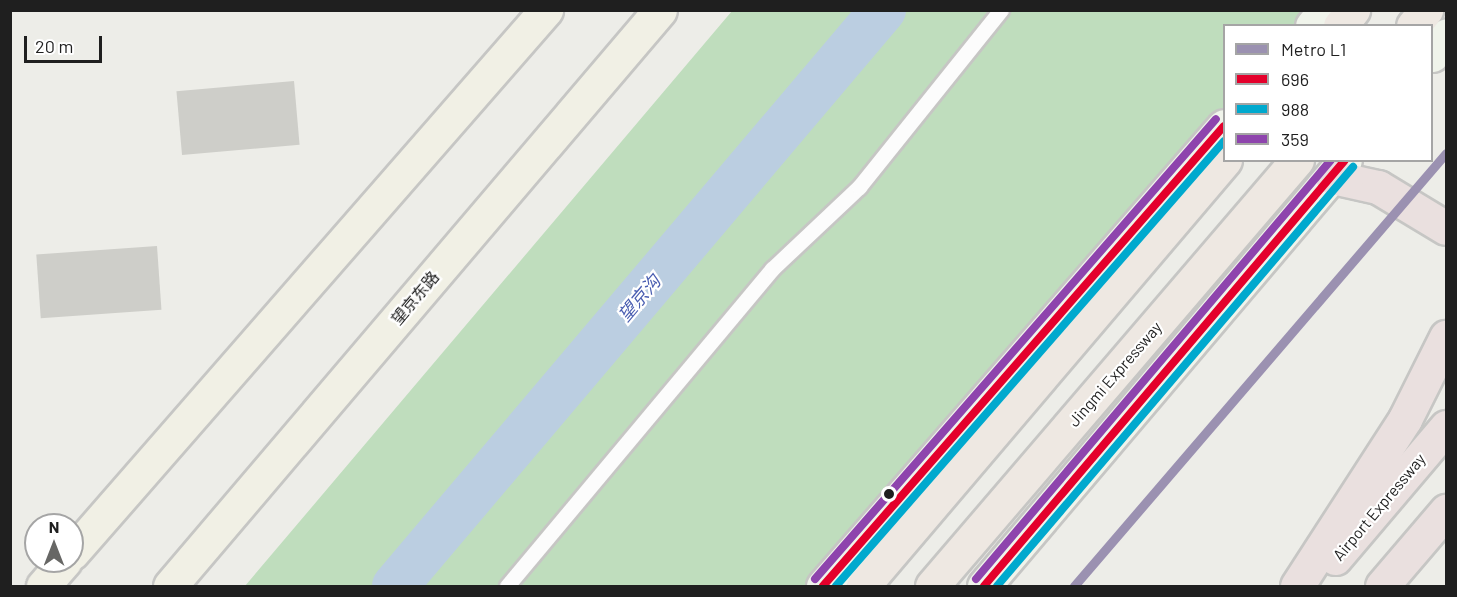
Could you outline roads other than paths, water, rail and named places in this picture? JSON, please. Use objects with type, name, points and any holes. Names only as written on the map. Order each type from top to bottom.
[{"type":"highway","points":[[1342,24],[1353,10]]},
{"type":"highway","points":[[1415,24],[1426,10]]},
{"type":"highway","points":[[863,586],[1223,162]]},
{"type":"highway","name":"Jingmi Expressway","points":[[932,586],[1295,162]]},
{"type":"highway","points":[[1339,169],[1378,187],[1446,228]]},
{"type":"highway","points":[[1297,586],[1404,419],[1446,337]]},
{"type":"highway","name":"Airport Expressway","points":[[1312,586],[1446,427]]},
{"type":"highway","points":[[1382,586],[1446,511]]},
{"type":"main road","points":[[84,539],[546,10]]},
{"type":"main road","name":"望京东路","points":[[170,586],[660,10]]},
{"type":"main road","points":[[1314,24],[1324,10]]},
{"type":"main road","points":[[1433,52],[1446,36]]},
{"type":"main road","points":[[823,586],[1223,127]]},
{"type":"main road","points":[[984,586],[1339,169]]},
{"type":"main road","points":[[43,586],[54,573]]},
{"type":"lane","points":[[507,586],[772,269],[858,187],[1000,10]]},
{"type":"waterway","name":"望京沟","points":[[395,586],[883,10]]},
{"type":"metro line","name":"L1","points":[[1074,586],[1446,153]]}]
